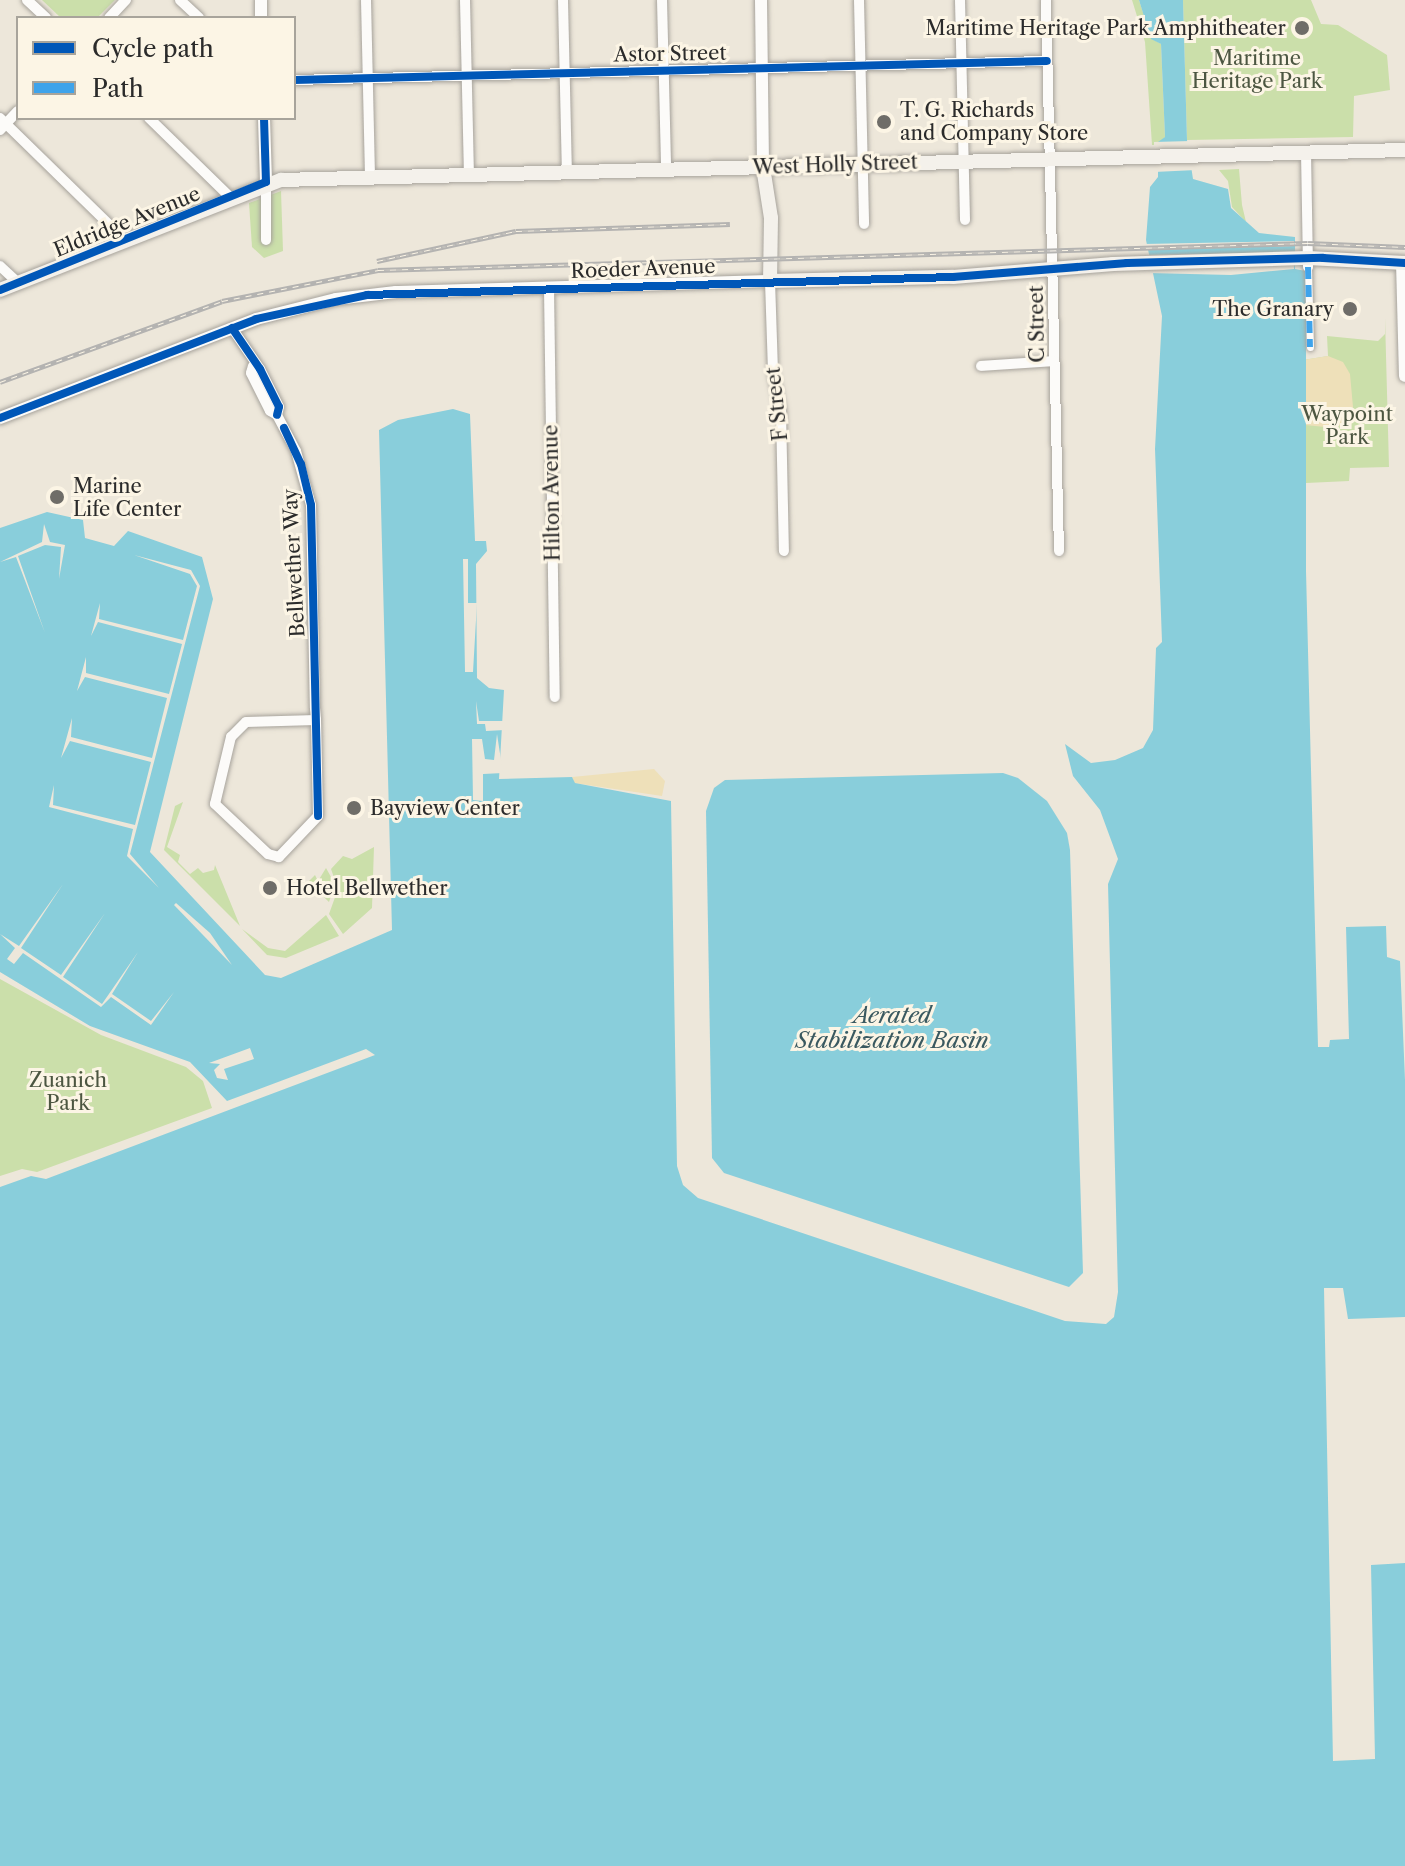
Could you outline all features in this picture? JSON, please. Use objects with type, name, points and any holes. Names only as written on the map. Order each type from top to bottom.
[{"type":"main road","name":"West Holly Street","points":[[266,182],[1405,150]]},
{"type":"main road","name":"F Street","points":[[763,167],[766,210],[763,252],[769,256],[770,281]]},
{"type":"main road","name":"Eldridge Avenue","points":[[0,290],[266,182]]},
{"type":"main road","name":"Roeder Avenue","points":[[770,281],[1052,272],[1127,263],[1403,263]]},
{"type":"street","points":[[27,0],[44,16]]},
{"type":"street","points":[[111,16],[126,0]]},
{"type":"street","points":[[180,0],[197,16]]},
{"type":"street","points":[[366,0],[370,177]]},
{"type":"street","points":[[465,0],[469,175]]},
{"type":"street","points":[[563,0],[567,172]]},
{"type":"street","points":[[662,0],[666,169]]},
{"type":"street","name":"F Street","points":[[761,0],[763,167]]},
{"type":"street","points":[[859,0],[864,224]]},
{"type":"street","points":[[960,0],[965,220]]},
{"type":"street","name":"C Street","points":[[1046,0],[1059,551]]},
{"type":"street","name":"Astor Street","points":[[296,80],[1047,61]]},
{"type":"street","points":[[151,120],[230,197]]},
{"type":"street","points":[[264,120],[266,240]]},
{"type":"street","points":[[2,124],[125,240]]},
{"type":"street","points":[[1306,152],[1304,261],[1310,347]]},
{"type":"street","points":[[1403,263],[1405,376]]},
{"type":"street","points":[[0,266],[18,283]]},
{"type":"street","name":"F Street","points":[[770,281],[784,551]]},
{"type":"street","name":"Roeder Avenue","points":[[0,418],[232,328],[292,309],[367,295],[770,281]]},
{"type":"street","name":"Hilton Avenue","points":[[549,288],[555,697]]},
{"type":"street","name":"Bellwether Way","points":[[232,328],[253,366],[251,373],[270,411],[277,415],[309,487],[316,720],[318,816],[279,857],[268,854],[215,804],[231,737],[246,722],[316,720]]},
{"type":"street","points":[[981,366],[1054,361]]},
{"type":"green space","points":[[42,0],[115,0],[99,16],[59,16]]},
{"type":"green space","name":"Maritime Heritage Park","points":[[1132,0],[1139,0],[1151,38],[1161,44],[1165,137],[1158,145],[1152,145],[1145,42]]},
{"type":"green space","name":"Maritime Heritage Park","points":[[1183,0],[1311,0],[1321,24],[1338,25],[1387,55],[1390,90],[1354,96],[1353,137],[1187,140]]},
{"type":"green space","points":[[1239,169],[1246,222],[1232,207],[1228,181],[1219,170]]},
{"type":"green space","points":[[281,191],[283,251],[264,258],[252,247],[249,203]]},
{"type":"green space","name":"Waypoint Park","points":[[1385,318],[1389,467],[1350,468],[1349,481],[1306,483],[1303,360],[1328,356],[1327,336],[1378,341],[1385,334]]},
{"type":"green space","points":[[183,802],[167,847],[180,855],[178,862],[190,874],[198,868],[203,873],[214,870],[215,865],[240,926],[164,850],[175,806]]},
{"type":"green space","points":[[374,847],[372,908],[343,934],[329,914],[338,889],[331,869],[343,856],[352,859]]},
{"type":"green space","points":[[326,868],[335,884],[329,902],[308,882],[315,875],[318,881]]},
{"type":"green space","points":[[326,915],[339,936],[286,958],[267,955],[242,929],[268,948],[285,951]]},
{"type":"green space","name":"Zuanich Park","points":[[0,979],[101,1035],[186,1067],[203,1081],[212,1108],[37,1172],[22,1169],[0,1176]]},
{"type":"sand","points":[[1328,356],[1343,362],[1350,374],[1353,407],[1349,420],[1335,428],[1305,425],[1303,360]]},
{"type":"sand","points":[[654,769],[665,781],[662,796],[574,783],[572,777]]},
{"type":"water","points":[[1139,0],[1183,0],[1187,140],[1193,179],[1228,189],[1231,208],[1259,233],[1295,237],[1295,269],[1306,271],[1306,571],[1318,1047],[1329,1047],[1330,1040],[1349,1039],[1346,927],[1386,926],[1387,957],[1400,961],[1405,1080],[1405,1317],[1348,1319],[1343,1288],[1324,1288],[1333,1761],[1375,1759],[1371,1565],[1405,1563],[1405,1866],[0,1866],[0,1187],[31,1176],[46,1179],[375,1055],[366,1049],[227,1101],[190,1062],[90,1026],[0,972],[0,528],[47,512],[83,520],[85,538],[114,546],[128,531],[202,557],[213,599],[150,852],[265,975],[281,978],[392,930],[379,430],[398,420],[453,409],[470,414],[475,541],[486,541],[487,551],[476,564],[477,678],[489,688],[504,690],[499,779],[572,777],[575,783],[671,801],[677,1166],[683,1185],[698,1198],[1065,1321],[1106,1324],[1114,1317],[1118,1292],[1108,884],[1118,859],[1100,810],[1073,776],[1065,744],[1091,763],[1115,760],[1143,748],[1153,730],[1156,648],[1162,642],[1155,449],[1162,316],[1146,240],[1150,187],[1158,177],[1158,142],[1165,137],[1161,44],[1151,39]]},
{"type":"water","name":"Aerated Stabilization Basin","points":[[1003,773],[1018,778],[1047,801],[1067,833],[1070,850],[1083,1273],[1069,1287],[724,1173],[712,1158],[706,811],[714,788],[725,780]]},
{"type":"pier","points":[[1191,141],[1196,170],[1154,172],[1154,142]]},
{"type":"pier","points":[[1294,241],[1294,246],[1144,250],[1143,244]]},
{"type":"pier","points":[[1294,252],[1294,269],[1231,275],[1149,273],[1145,255]]},
{"type":"pier","points":[[44,524],[50,542],[65,545],[59,579],[61,547],[45,545],[18,556],[45,633],[16,557],[0,562],[42,542]]},
{"type":"pier","points":[[134,555],[191,570],[200,586],[130,854],[159,888],[127,856],[133,829],[49,807],[54,785],[53,805],[135,825],[151,762],[70,741],[61,758],[72,718],[71,737],[152,758],[167,698],[85,677],[77,691],[86,657],[86,673],[169,694],[182,644],[98,622],[91,636],[100,603],[99,619],[183,640],[197,586],[190,574]]},
{"type":"pier","points":[[463,559],[468,559],[468,603],[477,603],[473,672],[465,672]]},
{"type":"pier","points":[[476,701],[479,721],[505,721],[505,730],[486,731],[485,724],[477,724]]},
{"type":"pier","points":[[497,734],[503,773],[483,774],[483,801],[473,800],[472,739],[482,739],[485,759],[494,760]]},
{"type":"pier","points":[[63,884],[21,948],[61,975],[105,913],[63,977],[102,1004],[138,952],[112,994],[151,1021],[174,992],[151,1025],[111,997],[101,1007],[23,953],[14,964],[7,959],[15,948],[0,934],[19,946]]},
{"type":"pier","points":[[176,903],[210,933],[232,965],[174,905]]},
{"type":"pier","points":[[250,1048],[254,1059],[224,1069],[228,1080],[217,1078],[214,1070],[220,1064],[209,1063]]},
{"type":"railway","points":[[377,261],[516,231],[730,224]]},
{"type":"railway","points":[[0,382],[222,301],[378,270],[1308,243],[1405,247]]},
{"type":"marked path","points":[[1308,267],[1310,347]]},
{"type":"cycle path","points":[[296,80],[1047,61]]},
{"type":"cycle path","points":[[0,290],[266,182],[264,120]]},
{"type":"cycle path","points":[[0,418],[256,319],[367,295],[953,277],[1127,263],[1323,258],[1405,263]]},
{"type":"cycle path","points":[[232,328],[260,369],[279,407],[277,415]]},
{"type":"cycle path","points":[[284,428],[301,464],[311,505],[318,816]]},
{"type":"place","name":"Maritime Heritage Park Amphitheater","points":[[1302,28]]},
{"type":"place","name":"T. G. Richards and Company Store","points":[[884,122]]},
{"type":"place","name":"The Granary","points":[[1350,309]]},
{"type":"place","name":"Marine Life Center","points":[[57,497]]},
{"type":"place","name":"Bayview Center","points":[[354,808]]},
{"type":"place","name":"Hotel Bellwether","points":[[270,888]]}]
